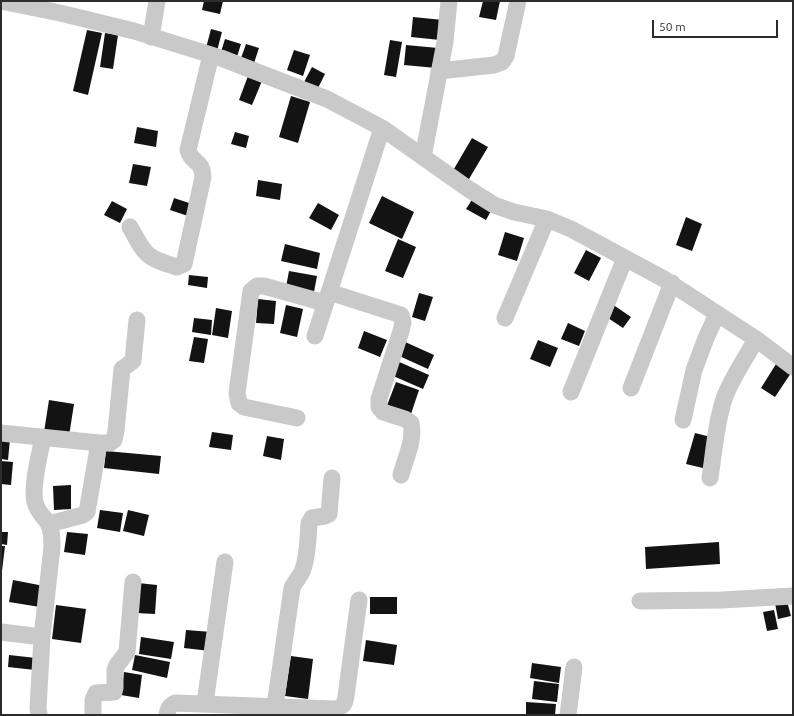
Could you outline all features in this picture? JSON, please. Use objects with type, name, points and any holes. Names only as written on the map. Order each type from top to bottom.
[{"type":"street","points":[[1,1],[60,13],[151,37],[211,55],[320,96],[382,128],[467,188],[494,205],[514,212],[547,219],[571,229],[672,283],[756,339],[793,366]]},
{"type":"street","points":[[151,37],[157,1]]},
{"type":"street","points":[[423,157],[445,42],[449,1]]},
{"type":"street","points":[[439,71],[494,65],[502,62],[506,56],[518,1]]},
{"type":"street","points":[[130,227],[142,249],[152,259],[177,267],[184,264],[203,177],[203,168],[199,162],[190,156],[188,150],[211,55]]},
{"type":"street","points":[[315,336],[382,128]]},
{"type":"street","points":[[505,318],[547,219]]},
{"type":"street","points":[[571,392],[625,258]]},
{"type":"street","points":[[631,388],[672,283]]},
{"type":"street","points":[[297,418],[244,408],[238,403],[237,393],[251,291],[256,286],[264,286],[327,298],[401,315],[403,322],[401,331],[379,399],[378,407],[383,412],[405,419],[411,423],[412,438],[401,475]]},
{"type":"street","points":[[683,420],[694,370],[717,314]]},
{"type":"street","points":[[1,433],[99,443],[110,443],[114,440],[122,369],[133,361],[137,320]]},
{"type":"street","points":[[710,478],[725,396],[756,339]]},
{"type":"street","points":[[39,715],[38,708],[42,637],[52,547],[52,536],[49,524],[39,513],[35,503],[34,491],[43,437]]},
{"type":"street","points":[[49,524],[83,515],[87,512],[99,443]]},
{"type":"street","points":[[275,706],[292,588],[295,580],[303,570],[306,561],[309,523],[312,518],[329,514],[332,478]]},
{"type":"street","points":[[205,704],[225,562]]},
{"type":"street","points":[[93,715],[94,696],[96,693],[114,692],[115,670],[127,652],[133,582]]},
{"type":"street","points":[[640,601],[722,600],[793,596]]},
{"type":"street","points":[[167,715],[170,705],[175,702],[340,708],[344,704],[359,600]]},
{"type":"street","points":[[1,632],[42,637]]},
{"type":"street","points":[[568,715],[574,667]]},
{"type":"building","points":[[204,1],[223,1],[220,14],[202,10]]},
{"type":"building","points":[[483,1],[500,1],[496,20],[479,17]]},
{"type":"building","points":[[413,17],[443,20],[440,40],[411,37]]},
{"type":"building","points":[[211,29],[222,32],[217,51],[206,48]]},
{"type":"building","points":[[87,30],[102,33],[88,95],[73,91]]},
{"type":"building","points":[[105,33],[118,35],[113,69],[100,67]]},
{"type":"building","points":[[225,39],[241,44],[236,60],[220,55]]},
{"type":"building","points":[[390,40],[402,42],[396,77],[384,75]]},
{"type":"building","points":[[246,44],[259,48],[253,66],[240,61]]},
{"type":"building","points":[[406,45],[438,48],[436,68],[404,65]]},
{"type":"building","points":[[294,50],[310,55],[303,76],[287,70]]},
{"type":"building","points":[[312,67],[325,74],[317,90],[303,84]]},
{"type":"building","points":[[248,76],[262,81],[252,105],[239,100]]},
{"type":"building","points":[[291,96],[310,102],[298,143],[279,137]]},
{"type":"building","points":[[137,127],[158,131],[156,147],[134,143]]},
{"type":"building","points":[[235,132],[249,136],[246,148],[231,144]]},
{"type":"building","points":[[472,138],[488,147],[466,184],[451,174]]},
{"type":"building","points":[[133,164],[151,167],[147,186],[129,183]]},
{"type":"building","points":[[258,180],[282,184],[280,200],[256,196]]},
{"type":"building","points":[[382,196],[414,212],[402,239],[369,223]]},
{"type":"building","points":[[174,198],[192,204],[188,216],[170,210]]},
{"type":"building","points":[[473,198],[492,209],[486,220],[466,209]]},
{"type":"building","points":[[112,201],[127,209],[120,223],[104,215]]},
{"type":"building","points":[[318,203],[339,215],[331,230],[309,218]]},
{"type":"building","points":[[686,217],[702,224],[692,251],[676,245]]},
{"type":"building","points":[[505,232],[524,238],[517,261],[498,255]]},
{"type":"building","points":[[398,239],[416,247],[403,278],[385,271]]},
{"type":"building","points":[[285,244],[320,253],[317,269],[281,261]]},
{"type":"building","points":[[586,250],[601,258],[589,281],[574,273]]},
{"type":"building","points":[[289,271],[317,276],[314,292],[286,287]]},
{"type":"building","points":[[189,275],[208,277],[207,288],[188,285]]},
{"type":"building","points":[[419,293],[433,297],[425,321],[412,317]]},
{"type":"building","points":[[258,299],[276,301],[274,324],[256,323]]},
{"type":"building","points":[[612,304],[631,317],[623,328],[605,316]]},
{"type":"building","points":[[286,305],[303,309],[297,337],[280,333]]},
{"type":"building","points":[[216,308],[232,311],[228,338],[212,335]]},
{"type":"building","points":[[194,318],[212,320],[211,335],[192,332]]},
{"type":"building","points":[[568,323],[585,331],[579,346],[561,339]]},
{"type":"building","points":[[364,331],[387,340],[380,357],[358,348]]},
{"type":"building","points":[[194,337],[208,339],[204,363],[189,361]]},
{"type":"building","points":[[538,340],[558,348],[550,367],[530,359]]},
{"type":"building","points":[[403,341],[434,355],[428,369],[397,355]]},
{"type":"building","points":[[397,361],[429,375],[423,389],[391,375]]},
{"type":"building","points":[[776,364],[791,373],[775,397],[761,388]]},
{"type":"building","points":[[396,382],[419,390],[410,417],[386,408]]},
{"type":"building","points":[[49,400],[74,404],[69,436],[44,432]]},
{"type":"building","points":[[212,432],[233,435],[231,450],[209,447]]},
{"type":"building","points":[[695,433],[711,437],[703,468],[686,464]]},
{"type":"building","points":[[267,436],[284,439],[281,460],[263,456]]},
{"type":"building","points":[[1,438],[10,439],[8,460],[1,459]]},
{"type":"building","points":[[106,451],[161,456],[159,474],[104,468]]},
{"type":"building","points":[[1,461],[13,462],[11,485],[1,484]]},
{"type":"building","points":[[71,485],[71,509],[54,510],[53,486]]},
{"type":"building","points":[[100,510],[123,513],[120,532],[97,528]]},
{"type":"building","points":[[128,510],[149,515],[144,536],[123,531]]},
{"type":"building","points":[[1,532],[8,532],[7,545],[1,544]]},
{"type":"building","points":[[67,532],[88,534],[85,555],[64,552]]},
{"type":"building","points":[[719,542],[720,564],[646,569],[645,547]]},
{"type":"building","points":[[1,546],[5,546],[2,571],[1,571]]},
{"type":"building","points":[[13,580],[44,586],[40,607],[9,602]]},
{"type":"building","points":[[138,583],[157,585],[155,614],[136,613]]},
{"type":"building","points":[[370,597],[397,597],[397,614],[370,614]]},
{"type":"building","points":[[787,601],[791,616],[778,619],[775,603]]},
{"type":"building","points":[[56,605],[86,609],[81,643],[52,639]]},
{"type":"building","points":[[774,610],[778,629],[767,631],[763,612]]},
{"type":"building","points":[[186,630],[212,632],[210,651],[184,648]]},
{"type":"building","points":[[141,637],[174,642],[171,659],[139,654]]},
{"type":"building","points":[[366,640],[397,645],[394,665],[363,661]]},
{"type":"building","points":[[9,655],[36,658],[35,670],[8,667]]},
{"type":"building","points":[[135,655],[170,662],[167,678],[132,670]]},
{"type":"building","points":[[291,656],[313,659],[308,699],[285,696]]},
{"type":"building","points":[[532,663],[561,667],[559,683],[530,678]]},
{"type":"building","points":[[124,672],[142,675],[139,698],[121,695]]},
{"type":"building","points":[[534,681],[559,684],[557,702],[532,699]]},
{"type":"building","points":[[526,702],[556,704],[555,715],[526,715]]}]
